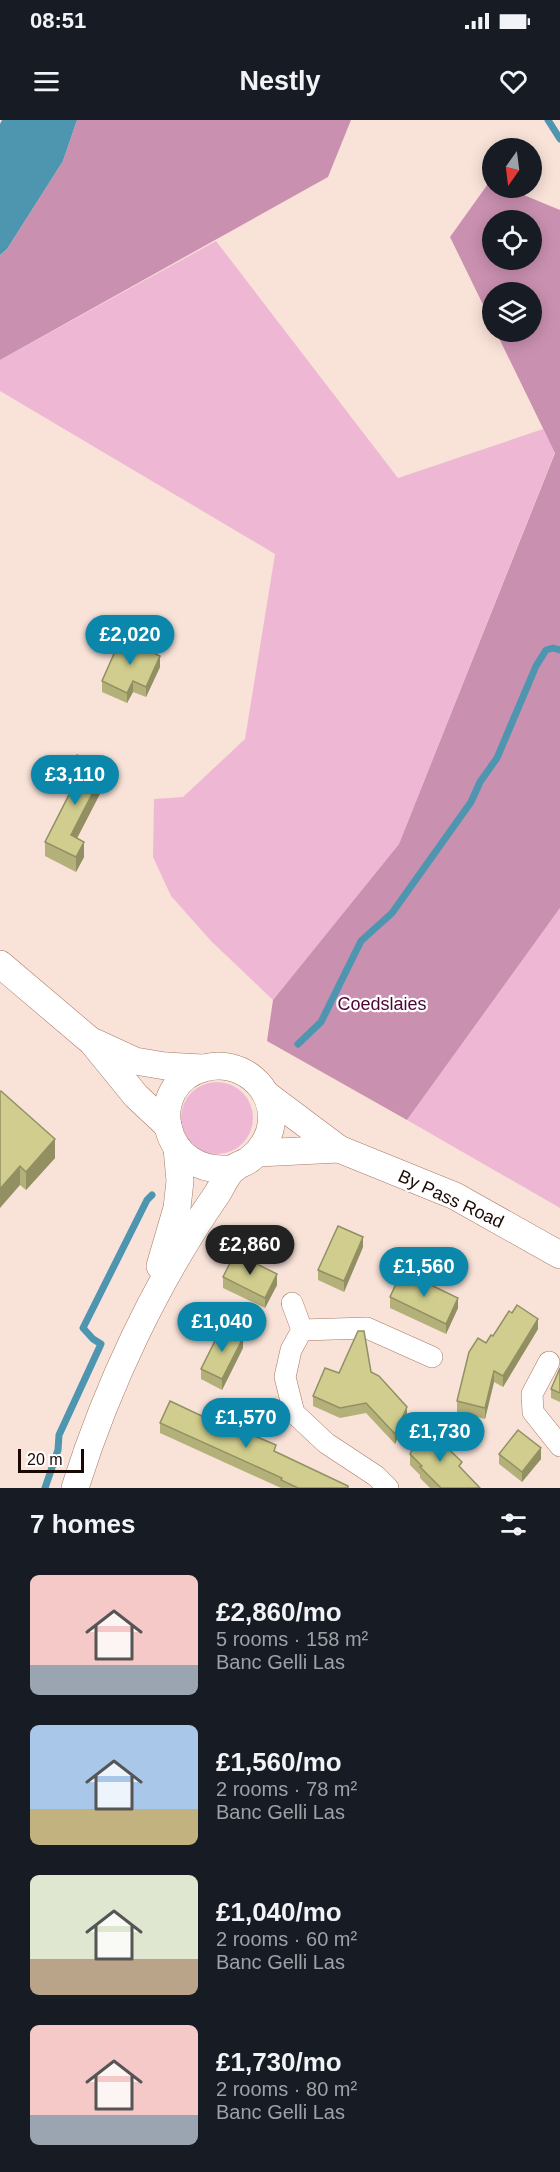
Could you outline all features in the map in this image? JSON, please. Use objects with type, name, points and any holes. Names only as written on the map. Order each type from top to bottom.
[{"type":"main road","points":[[0,964],[92,1042],[172,1137],[186,1158],[209,1169],[235,1167],[258,1153],[266,1140],[271,1126],[271,1111],[267,1095],[247,1073],[233,1067],[165,1066],[135,1061],[92,1042]]},
{"type":"main road","points":[[148,1310],[177,1208],[180,1181],[167,1111],[175,1091],[189,1075],[202,1068]]},
{"type":"main road","name":"By Pass Road","points":[[267,1095],[339,1149],[455,1196],[560,1255]]},
{"type":"main road","name":"By Pass Road","points":[[258,1153],[339,1149]]},
{"type":"main road","points":[[75,1488],[91,1436],[148,1310],[194,1228],[235,1167]]},
{"type":"street","points":[[292,1303],[302,1330],[291,1350],[285,1377],[294,1413],[326,1443],[376,1476],[388,1488]]},
{"type":"street","points":[[302,1330],[367,1328],[432,1357]]},
{"type":"street","points":[[549,1362],[532,1394],[533,1412],[560,1446]]},
{"type":"shaded area","points":[[216,241],[398,478],[543,429],[555,452],[399,844],[273,1000],[211,941],[171,896],[153,857],[154,799],[183,797],[245,739],[275,554],[0,391],[0,360]]},
{"type":"shaded area","points":[[560,908],[560,1208],[407,1120]]},
{"type":"shaded area","points":[[217,1082],[237,1088],[247,1098],[253,1118],[247,1138],[237,1148],[217,1154],[197,1148],[187,1138],[181,1118],[187,1098],[197,1088]]},
{"type":"green space","points":[[77,120],[351,120],[328,177],[0,360],[0,255],[7,249],[63,161]]},
{"type":"green space","name":"Coedslaies","points":[[482,192],[482,198],[531,198],[560,210],[560,908],[407,1120],[267,1041],[273,1000],[399,844],[555,453],[501,342],[542,342],[542,282],[482,282],[482,303],[450,237]]},
{"type":"water","points":[[2,120],[77,120],[63,161],[7,249],[0,255],[0,124]]},
{"type":"building","points":[[121,638],[160,656],[146,687],[133,681],[127,693],[102,681]]},
{"type":"building","points":[[77,755],[105,769],[71,835],[84,842],[76,857],[45,842],[77,779],[68,774]]},
{"type":"building","points":[[0,1092],[55,1139],[26,1172],[20,1166],[0,1189]]},
{"type":"building","points":[[338,1226],[363,1237],[344,1281],[318,1270]]},
{"type":"building","points":[[235,1253],[277,1274],[265,1298],[223,1277]]},
{"type":"building","points":[[402,1271],[458,1298],[446,1324],[390,1297]]},
{"type":"building","points":[[517,1305],[538,1319],[503,1376],[494,1371],[485,1408],[457,1401],[469,1352],[478,1338],[486,1343],[509,1311],[512,1313]]},
{"type":"building","points":[[222,1327],[243,1338],[222,1379],[201,1369]]},
{"type":"building","points":[[358,1331],[364,1331],[371,1372],[379,1376],[407,1407],[395,1434],[366,1403],[340,1408],[313,1396],[325,1368],[339,1373]]},
{"type":"building","points":[[560,1368],[560,1393],[551,1389]]},
{"type":"building","points":[[170,1401],[242,1435],[243,1431],[276,1445],[274,1451],[348,1488],[298,1488],[281,1480],[282,1478],[160,1423]]},
{"type":"building","points":[[425,1426],[462,1462],[459,1466],[480,1488],[441,1488],[420,1467],[422,1466],[410,1454]]},
{"type":"building","points":[[518,1430],[541,1448],[522,1472],[499,1454]]},
{"type":"waterway","points":[[548,120],[560,139]]},
{"type":"waterway","points":[[298,1044],[321,1022],[361,941],[392,913],[471,802],[480,782],[497,758],[536,666],[546,650],[553,648],[560,650]]},
{"type":"waterway","points":[[45,1488],[58,1450],[59,1435],[101,1344],[83,1328],[147,1200],[152,1195]]}]
